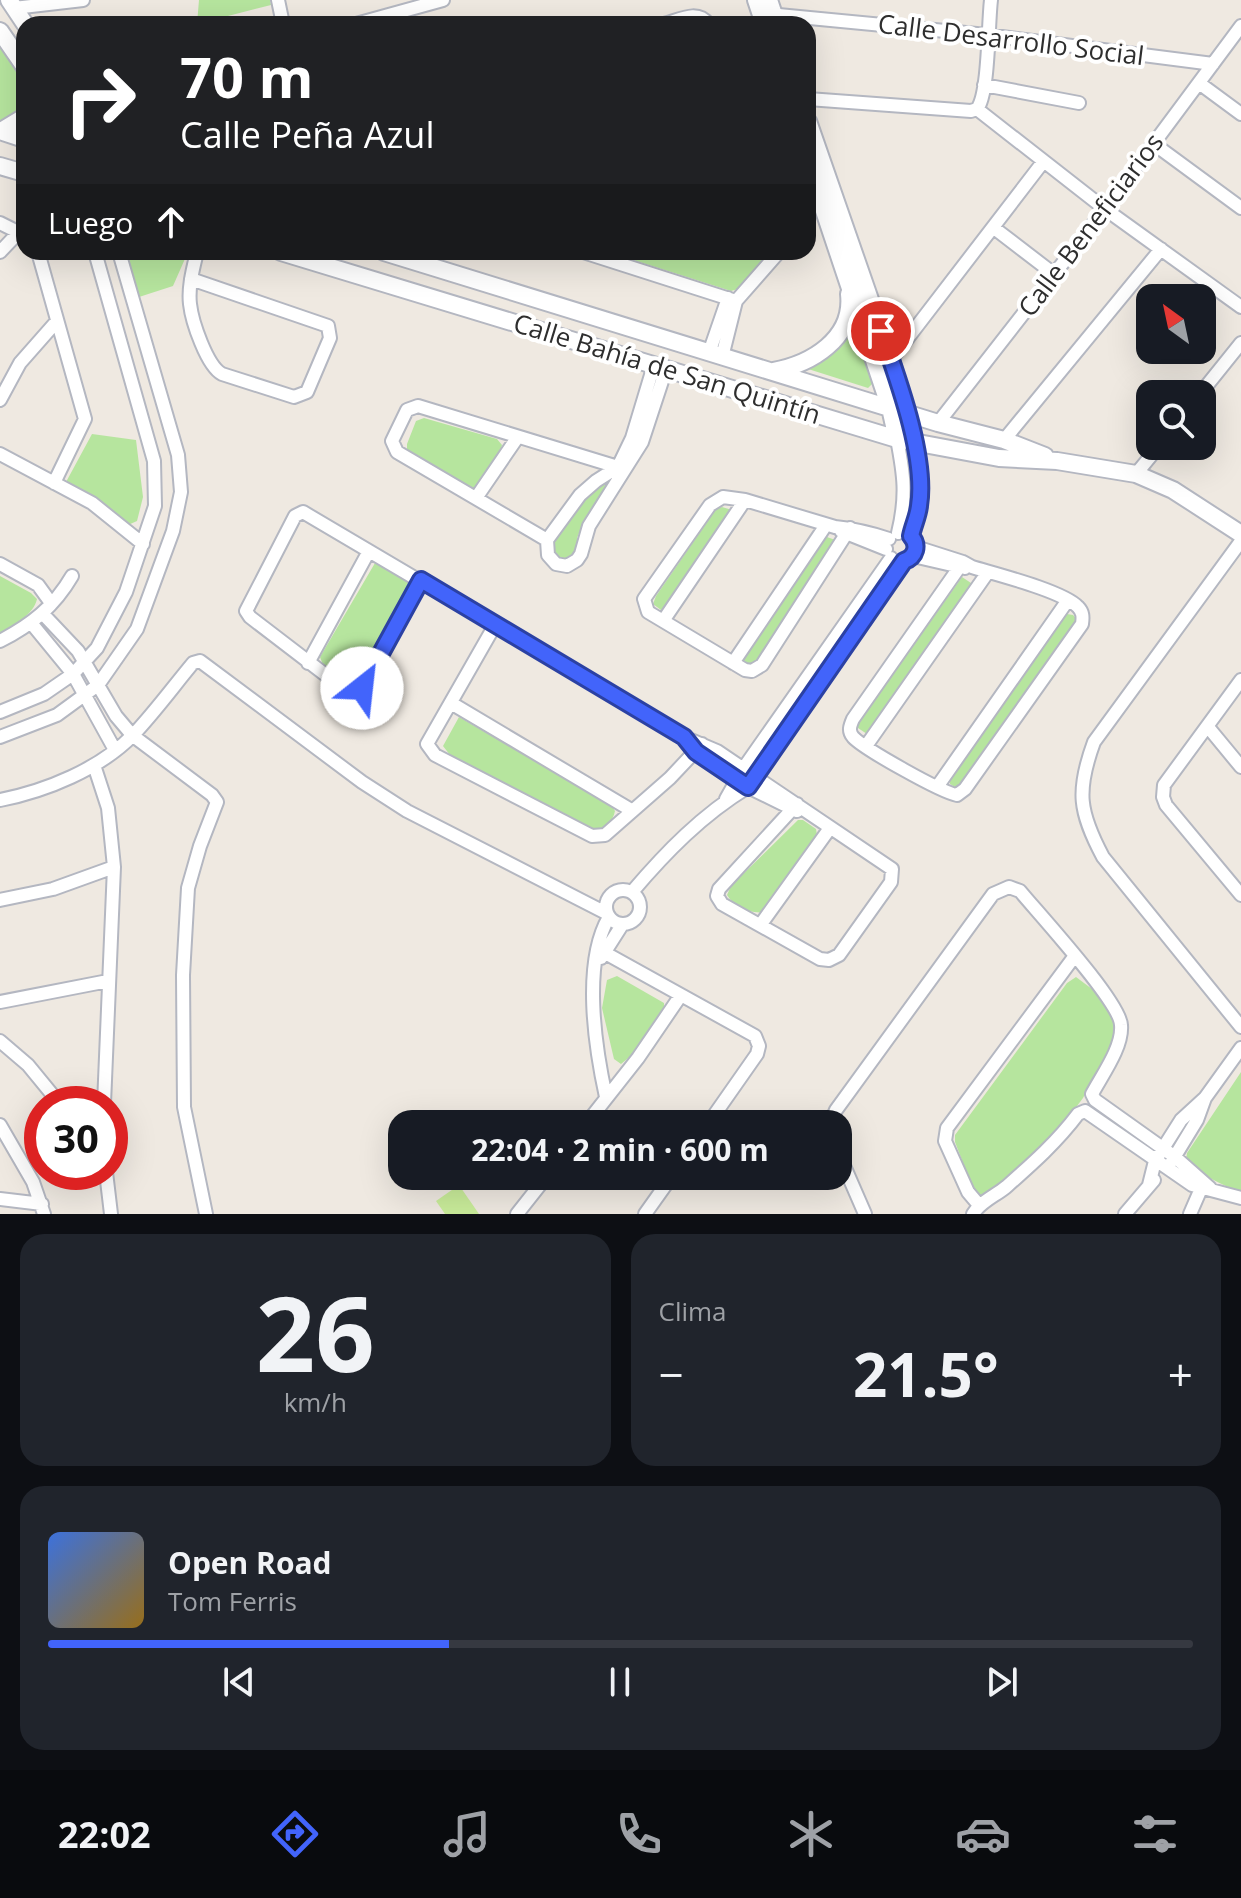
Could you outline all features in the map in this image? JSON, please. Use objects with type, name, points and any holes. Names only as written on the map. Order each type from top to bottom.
[{"type":"street","points":[[11,4],[83,0]]},
{"type":"street","points":[[385,16],[443,0]]},
{"type":"street","points":[[816,100],[977,109],[982,101],[991,0]]},
{"type":"street","name":"Calle Desarrollo Social","points":[[767,13],[797,16]]},
{"type":"street","name":"Calle Desarrollo Social","points":[[816,18],[987,35],[1213,64]]},
{"type":"street","name":"Calle Beneficiarios","points":[[938,423],[1105,209],[1241,26]]},
{"type":"street","points":[[0,31],[16,54]]},
{"type":"street","points":[[1199,83],[1241,114]]},
{"type":"street","points":[[984,85],[1079,103]]},
{"type":"street","points":[[977,109],[1105,209],[1241,307]]},
{"type":"street","points":[[1154,144],[1241,208]]},
{"type":"street","points":[[816,148],[890,408],[905,441]]},
{"type":"street","points":[[891,360],[1043,162]]},
{"type":"street","points":[[632,892],[688,832],[752,782],[790,728],[901,547],[907,414],[891,360],[816,182]]},
{"type":"street","points":[[994,228],[1054,274]]},
{"type":"street","points":[[0,252],[16,238]]},
{"type":"street","points":[[1004,440],[1161,249]]},
{"type":"street","points":[[40,260],[85,419],[54,483]]},
{"type":"street","points":[[0,712],[44,694],[73,674],[97,648],[115,616],[155,506],[154,461],[97,260]]},
{"type":"street","points":[[0,737],[57,715],[98,685],[137,629],[173,531],[181,492],[178,455],[121,260]]},
{"type":"street","points":[[191,279],[328,326],[330,338],[307,392],[294,397],[222,374],[212,367],[190,304],[191,279],[195,260]]},
{"type":"street","name":"Calle Bahía de San Quintín","points":[[319,260],[905,441],[999,458],[1057,461],[1136,474],[1173,490],[1241,534]]},
{"type":"street","name":"Calle Bahía de San Quintín","points":[[410,260],[907,414],[1004,440],[1057,461]]},
{"type":"street","points":[[608,260],[732,300]]},
{"type":"street","points":[[715,355],[732,300],[771,260]]},
{"type":"street","points":[[771,371],[804,362],[835,341],[845,323],[854,275]]},
{"type":"street","points":[[0,400],[20,363],[57,321]]},
{"type":"street","points":[[1211,380],[1241,343]]},
{"type":"street","points":[[621,468],[596,481],[580,495],[547,540],[548,555],[556,564],[567,566],[577,560],[589,526],[621,468],[660,367]]},
{"type":"street","points":[[547,540],[394,449],[392,441],[407,410],[418,406],[621,468]]},
{"type":"street","points":[[476,498],[517,438]]},
{"type":"street","points":[[0,454],[92,503],[143,544]]},
{"type":"street","points":[[1136,474],[1148,460]]},
{"type":"street","points":[[849,532],[762,665],[749,672],[646,609],[644,599],[713,502],[723,497],[745,500],[988,572],[1068,600],[1080,608],[1083,619],[963,793],[952,795],[866,746],[852,736],[850,727],[965,566]]},
{"type":"street","points":[[663,621],[745,500]]},
{"type":"street","points":[[421,580],[362,688],[356,691],[348,691],[308,663],[246,611],[295,516],[306,513],[421,580],[684,737],[752,782],[808,813],[892,869],[893,877],[882,894],[839,955],[829,960],[820,959],[722,904],[717,893],[795,807]]},
{"type":"street","points":[[733,663],[831,526]]},
{"type":"street","points":[[1241,541],[1094,742],[1082,785],[1087,828],[1103,857],[1241,1027]]},
{"type":"street","points":[[724,801],[739,774],[901,547]]},
{"type":"street","points":[[308,663],[369,551]]},
{"type":"street","points":[[0,564],[38,585],[47,609],[85,662],[116,716],[132,735],[212,795],[217,802],[188,888],[183,959],[184,1107],[206,1214]]},
{"type":"street","points":[[866,746],[988,572]]},
{"type":"street","points":[[0,641],[32,624],[72,576]]},
{"type":"street","points":[[937,787],[1068,600]]},
{"type":"street","points":[[32,624],[86,693],[115,750]]},
{"type":"street","points":[[495,625],[427,744],[435,755],[595,837],[605,835],[699,748]]},
{"type":"street","points":[[0,800],[94,765],[132,735],[193,663],[200,661],[362,782],[407,811],[622,925]]},
{"type":"street","points":[[1241,680],[1164,785],[1163,797],[1166,805],[1241,895]]},
{"type":"street","points":[[451,703],[631,810]]},
{"type":"street","points":[[777,720],[790,728]]},
{"type":"street","points":[[1208,727],[1241,767]]},
{"type":"street","points":[[94,765],[108,808],[114,867],[105,1086]]},
{"type":"street","points":[[761,924],[830,828]]},
{"type":"street","points":[[0,900],[53,889],[114,867]]},
{"type":"street","points":[[838,1110],[998,890],[1009,887],[1020,891],[1112,1001],[1122,1023],[1115,1049],[1092,1094],[1097,1101],[1175,1157],[1205,1186]]},
{"type":"street","points":[[600,955],[622,925],[633,921],[640,912],[639,901],[632,892],[622,890],[612,894],[606,902],[608,915],[600,935],[600,955],[593,984],[594,1030],[606,1097]]},
{"type":"street","points":[[600,955],[749,1030],[758,1040],[757,1054],[718,1110]]},
{"type":"street","points":[[1074,957],[947,1128],[945,1141],[976,1209],[1034,1163],[1078,1114],[1085,1111],[1161,1165],[1205,1186],[1241,1198]]},
{"type":"street","points":[[0,1002],[108,981]]},
{"type":"street","points":[[596,1110],[638,1058],[681,995]]},
{"type":"street","points":[[0,1041],[28,1065],[45,1086]]},
{"type":"street","points":[[1125,1214],[1149,1185],[1161,1165],[1163,1149],[1185,1116],[1205,1098],[1241,1048]]},
{"type":"street","points":[[1161,1165],[1175,1157],[1202,1111],[1205,1098]]},
{"type":"street","points":[[2,1135],[33,1182],[43,1209]]},
{"type":"street","points":[[852,1184],[865,1214]]},
{"type":"street","points":[[1190,1214],[1205,1186]]},
{"type":"street","points":[[108,1190],[111,1214]]},
{"type":"street","points":[[517,1214],[536,1190]]},
{"type":"street","points":[[645,1214],[662,1190]]},
{"type":"street","points":[[0,1199],[43,1209]]},
{"type":"green space","points":[[199,0],[270,0],[271,5],[228,16],[198,16]]},
{"type":"green space","points":[[0,27],[16,52],[16,137],[0,132]]},
{"type":"green space","points":[[129,260],[184,260],[173,286],[139,297]]},
{"type":"green space","points":[[633,260],[764,260],[738,289],[731,291]]},
{"type":"green space","points":[[853,315],[875,377],[868,388],[805,368]]},
{"type":"green space","points":[[424,418],[497,439],[502,445],[500,453],[475,487],[469,488],[407,451],[416,421]]},
{"type":"green space","points":[[92,434],[136,440],[143,497],[137,521],[128,525],[66,482]]},
{"type":"green space","points":[[613,478],[582,526],[574,558],[563,563],[550,548],[584,500]]},
{"type":"green space","points":[[716,509],[732,510],[661,610],[653,604],[656,596]]},
{"type":"green space","points":[[827,537],[838,541],[756,664],[750,665],[744,661],[744,655]]},
{"type":"green space","points":[[375,563],[408,580],[410,589],[362,681],[354,686],[323,665],[320,657]]},
{"type":"green space","points":[[0,576],[37,599],[27,615],[0,633]]},
{"type":"green space","points":[[962,577],[974,585],[867,734],[858,728],[858,723]]},
{"type":"green space","points":[[1067,614],[1078,620],[960,790],[950,784],[950,780]]},
{"type":"green space","points":[[459,717],[611,805],[615,811],[610,821],[602,829],[594,831],[450,755],[443,746]]},
{"type":"green space","points":[[798,820],[816,829],[817,835],[765,912],[739,907],[727,895],[731,886]]},
{"type":"green space","points":[[617,976],[664,1003],[664,1011],[632,1055],[621,1064],[614,1059],[602,1008],[607,980]]},
{"type":"green space","points":[[1076,977],[1096,992],[1119,1021],[1118,1031],[1083,1098],[1062,1126],[1038,1153],[987,1197],[975,1194],[955,1135],[1067,983]]},
{"type":"green space","points":[[1241,1072],[1241,1192],[1198,1171],[1186,1160],[1187,1153]]},
{"type":"green space","points":[[452,1190],[462,1190],[479,1214],[445,1214],[436,1201]]},
{"type":"route","points":[[362,688],[421,580],[684,737],[696,752],[748,787],[904,561],[916,550],[911,536],[920,505],[919,470],[907,414],[881,331]]}]
